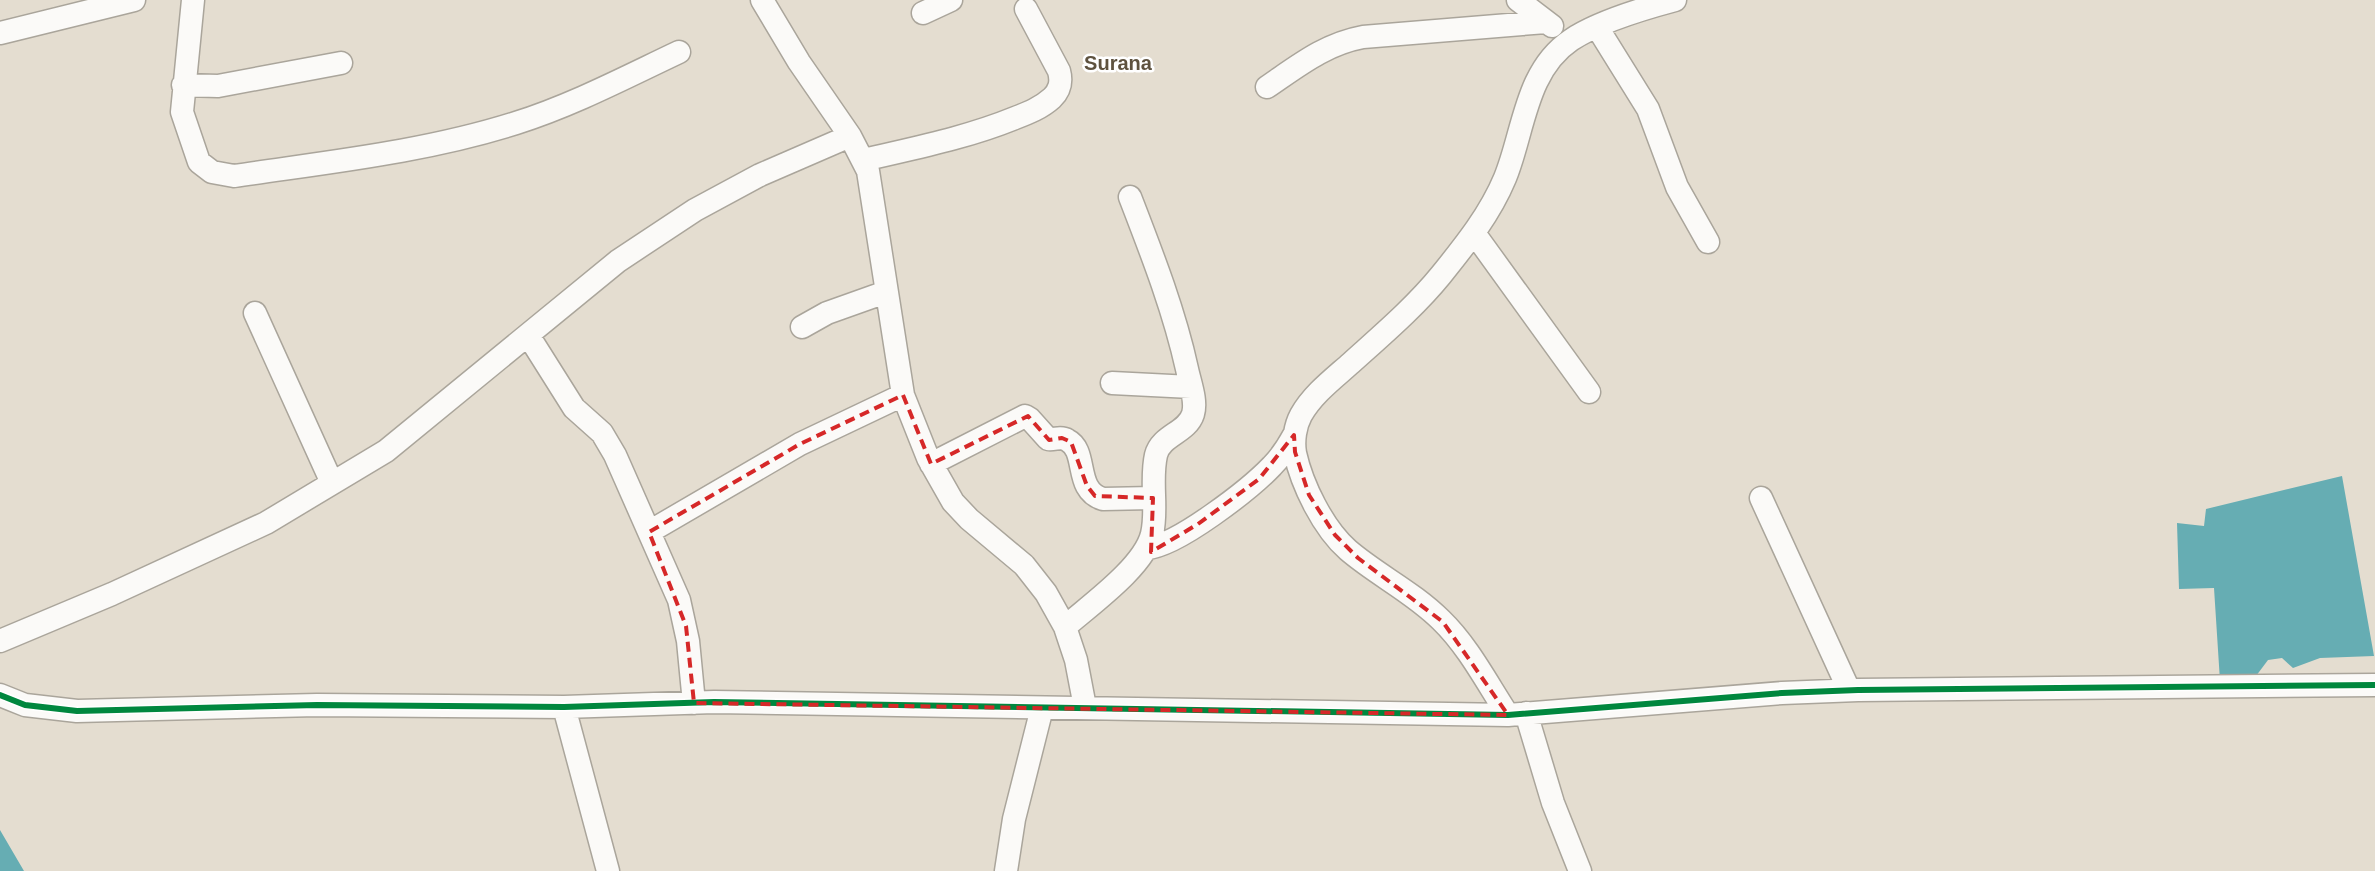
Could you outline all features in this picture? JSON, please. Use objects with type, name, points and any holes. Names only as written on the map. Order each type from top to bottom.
[{"type":"street","points":[[0,33],[134,0]]},
{"type":"street","points":[[193,0],[182,112],[199,162],[212,172],[234,176],[387,153],[463,137],[516,123],[568,104],[679,52]]},
{"type":"street","points":[[762,0],[864,160],[868,171],[903,394],[931,464],[953,502],[968,518],[1018,559],[1035,578],[1065,627],[1076,660],[1085,707]]},
{"type":"street","points":[[923,13],[951,0]]},
{"type":"street","points":[[1518,0],[1570,40]]},
{"type":"street","points":[[1147,548],[1165,544],[1198,524],[1259,479],[1286,450],[1294,435],[1300,417],[1313,397],[1403,316],[1434,284],[1489,212],[1506,176],[1538,78],[1547,63],[1570,40],[1597,27],[1675,0]]},
{"type":"street","points":[[864,160],[979,132],[1038,108],[1053,98],[1062,80],[1026,9]]},
{"type":"street","points":[[1267,87],[1319,52],[1342,41],[1363,37],[1546,22]]},
{"type":"street","points":[[1597,27],[1648,110],[1677,187],[1708,242]]},
{"type":"street","points":[[184,85],[218,86],[341,64]]},
{"type":"street","points":[[0,641],[112,594],[266,523],[386,451],[618,261],[695,210],[760,175],[850,136]]},
{"type":"street","points":[[1065,627],[1138,562],[1147,548],[1152,534],[1154,465],[1157,450],[1189,421],[1193,413],[1191,387],[1176,324],[1130,198]]},
{"type":"street","points":[[1474,233],[1588,392]]},
{"type":"street","points":[[802,327],[827,313],[886,292]]},
{"type":"street","points":[[255,313],[332,483]]},
{"type":"street","points":[[528,335],[574,408],[609,442],[678,600],[686,626],[694,703]]},
{"type":"street","points":[[1112,383],[1191,387]]},
{"type":"street","points":[[649,532],[800,444],[903,394]]},
{"type":"street","points":[[931,464],[1028,416],[1048,439],[1062,438],[1071,442],[1075,448],[1086,486],[1095,496],[1103,499],[1153,498]]},
{"type":"street","points":[[1294,435],[1295,452],[1309,495],[1335,535],[1358,558],[1421,602],[1443,622],[1517,714],[1580,871]]},
{"type":"street","points":[[1761,498],[1849,690]]},
{"type":"street","points":[[0,695],[25,705],[77,711],[317,705],[564,707],[694,703],[1517,714],[1782,692],[2375,684]]},
{"type":"street","points":[[564,707],[608,871]]},
{"type":"street","points":[[1006,871],[1014,820],[1042,708]]},
{"type":"highlighted area","points":[[903,395],[931,464],[1028,416],[1049,440],[1062,438],[1071,442],[1087,486],[1095,496],[1153,498],[1151,552],[1198,524],[1259,479],[1294,435],[1295,452],[1309,495],[1335,535],[1358,558],[1443,622],[1508,715],[694,703],[686,626],[649,532],[800,444]]},
{"type":"water","points":[[2342,476],[2374,656],[2320,658],[2293,668],[2282,658],[2268,660],[2256,676],[2220,681],[2214,588],[2179,589],[2177,523],[2204,526],[2206,509]]},
{"type":"water","points":[[0,830],[24,871],[0,871]]},
{"type":"cycle path","points":[[0,695],[25,705],[77,711],[317,705],[564,707],[714,702],[1508,715],[1782,693],[1858,690],[2375,685]]},
{"type":"district","name":"Surana","points":[[1118,63]]}]
